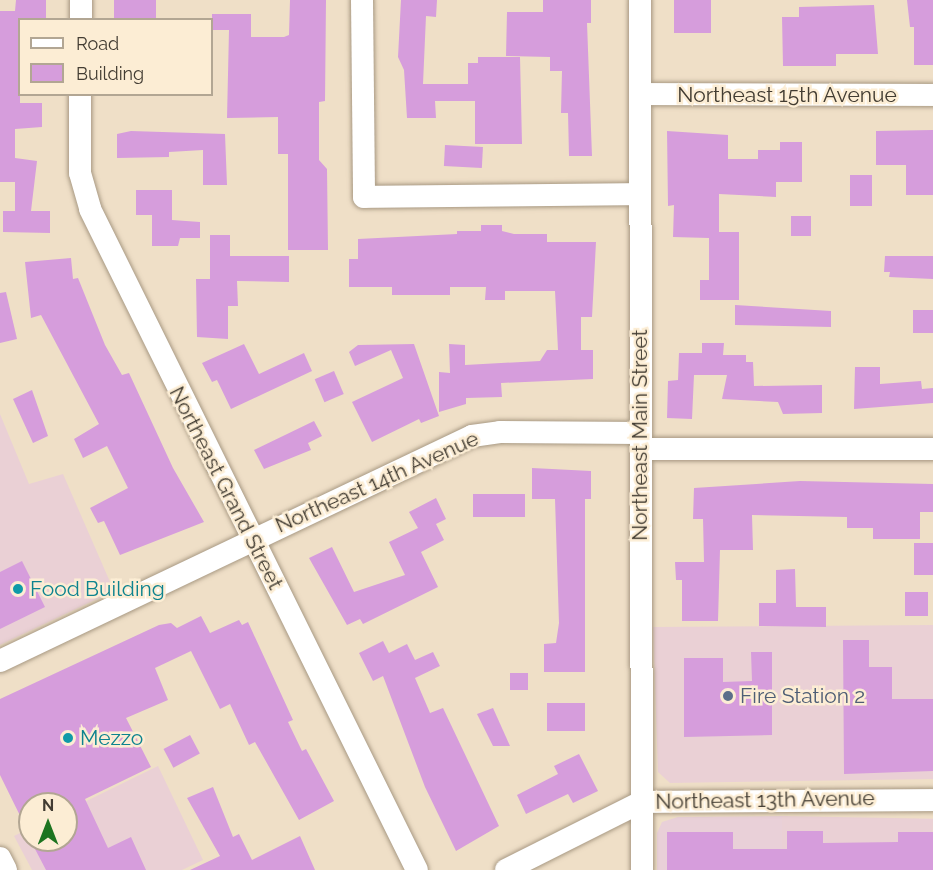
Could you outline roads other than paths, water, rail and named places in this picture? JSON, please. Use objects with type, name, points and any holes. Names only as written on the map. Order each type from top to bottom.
[{"type":"street","points":[[81,0],[81,18]]},
{"type":"street","points":[[362,0],[364,197],[639,194]]},
{"type":"street","name":"Northeast Main Street","points":[[640,0],[642,870]]},
{"type":"street","name":"Northeast 15th Avenue","points":[[641,94],[933,95]]},
{"type":"street","name":"Northeast Grand Street","points":[[80,96],[80,173],[90,209],[417,870]]},
{"type":"street","name":"Northeast 14th Avenue","points":[[0,661],[252,538],[472,436],[500,432],[640,441],[933,449]]},
{"type":"street","name":"Northeast 13th Avenue","points":[[506,870],[641,802],[933,800]]},
{"type":"street","points":[[0,858],[6,870]]},
{"type":"place","name":"Food Building","points":[[18,589]]},
{"type":"place","name":"Fire Station 2","points":[[728,696]]},
{"type":"place","name":"Mezzo","points":[[68,738]]}]
